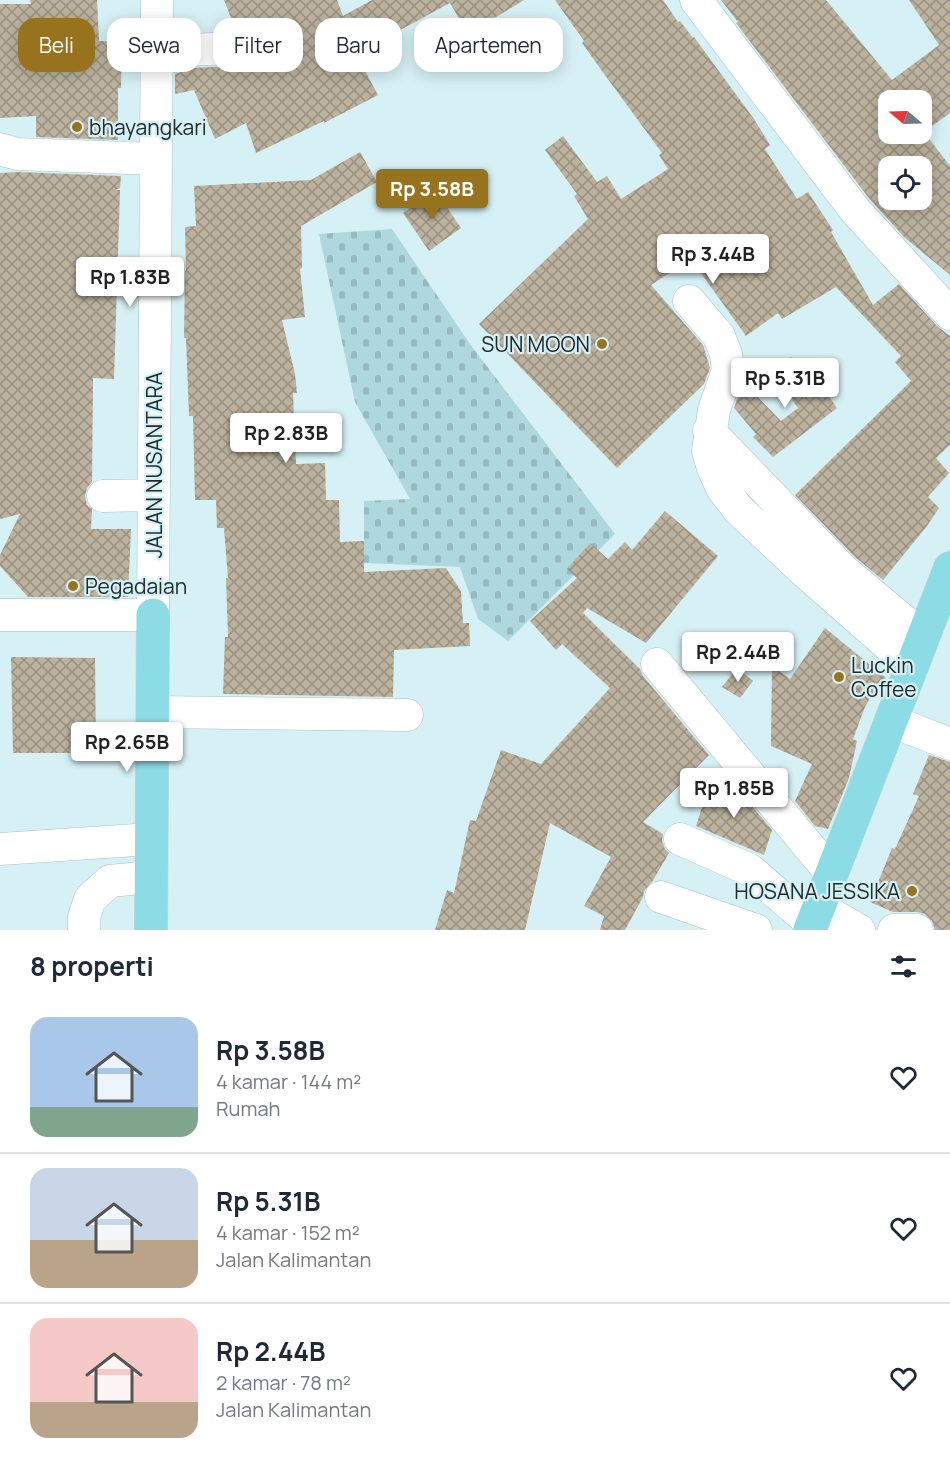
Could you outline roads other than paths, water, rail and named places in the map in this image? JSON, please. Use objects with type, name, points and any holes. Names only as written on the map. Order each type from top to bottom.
[{"type":"main road","points":[[813,920],[950,568]]},
{"type":"main road","name":"JALAN NUSANTARA","points":[[151,930],[153,615]]},
{"type":"street","name":"JALAN NUSANTARA","points":[[156,0],[156,18]]},
{"type":"street","points":[[696,0],[854,209],[950,314]]},
{"type":"street","name":"JALAN NUSANTARA","points":[[153,615],[154,495],[143,236],[156,159],[157,72]]},
{"type":"street","points":[[0,149],[17,154],[156,159]]},
{"type":"street","points":[[689,302],[719,336],[726,354],[728,370],[714,410],[708,451],[722,489],[738,509],[805,572],[917,651]]},
{"type":"street","points":[[103,496],[154,495]]},
{"type":"street","points":[[0,615],[153,615]]},
{"type":"street","points":[[657,664],[831,873]]},
{"type":"street","points":[[153,712],[407,715]]},
{"type":"street","points":[[891,721],[950,744]]},
{"type":"street","points":[[0,849],[151,839]]},
{"type":"street","points":[[680,839],[750,870],[813,920],[859,930]]},
{"type":"street","points":[[84,930],[84,917],[90,899],[110,880],[151,877]]},
{"type":"street","points":[[661,897],[756,930]]},
{"type":"street","points":[[894,930],[917,930]]},
{"type":"place","name":"bhayangkari","points":[[77,127]]},
{"type":"place","name":"SUN MOON","points":[[602,344]]},
{"type":"place","name":"Pegadaian","points":[[73,586]]},
{"type":"place","name":"Luckin Coffee","points":[[839,677]]},
{"type":"place","name":"HOSANA JESSIKA","points":[[912,891]]}]
